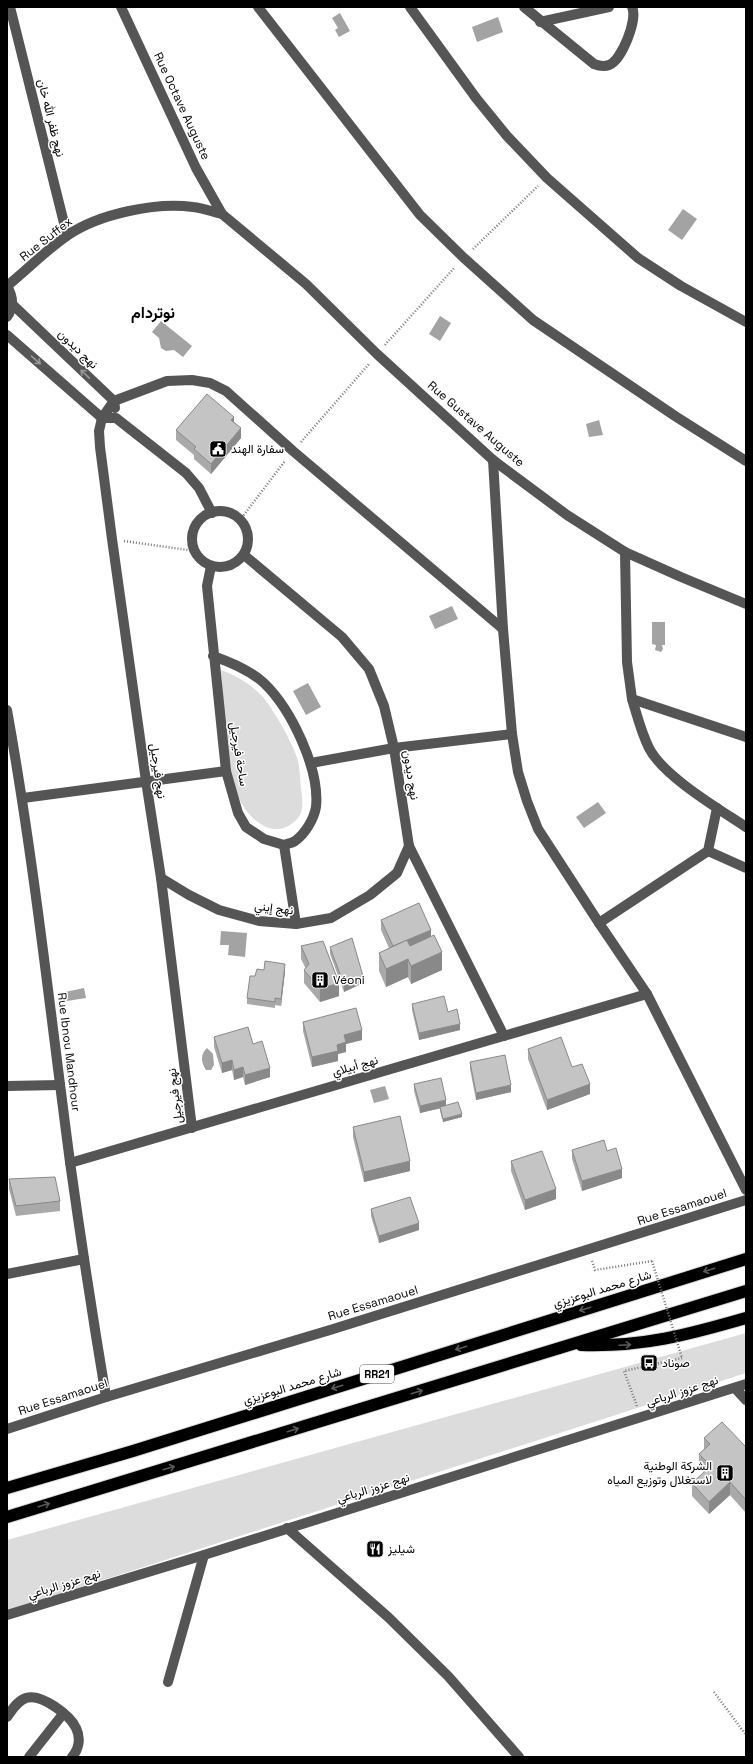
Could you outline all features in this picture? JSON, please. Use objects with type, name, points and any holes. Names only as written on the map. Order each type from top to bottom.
[{"type":"highway","name":"شارع محمد البوعزيزي","points":[[7,1488],[134,1451],[746,1259]]},
{"type":"highway","name":"RR21","points":[[7,1517],[746,1291]]},
{"type":"highway","points":[[572,1345],[635,1344],[666,1340],[746,1318]]},
{"type":"street","name":"نهج ظفر الله خان","points":[[10,7],[67,236]]},
{"type":"street","name":"Rue Octave Auguste","points":[[121,7],[196,168],[222,214]]},
{"type":"street","points":[[258,7],[420,215],[464,258],[533,320],[675,416],[746,461]]},
{"type":"street","points":[[410,7],[476,98],[498,125],[547,178],[638,258],[681,286],[746,322]]},
{"type":"street","points":[[524,7],[540,22],[594,64],[603,66],[610,65],[617,60],[633,22],[634,14],[632,7]]},
{"type":"street","points":[[540,22],[609,7]]},
{"type":"street","name":"Rue Suffex","points":[[7,286],[67,236],[89,223],[115,214],[155,207],[193,207],[222,214]]},
{"type":"street","name":"Rue Gustave Auguste","points":[[222,214],[306,284],[377,354],[493,460],[567,515],[625,552],[746,604]]},
{"type":"street","points":[[7,286],[10,292],[12,304],[7,317]]},
{"type":"street","name":"نهج ديدون","points":[[12,304],[114,401]]},
{"type":"street","points":[[7,335],[102,418],[116,418],[186,473],[199,488],[212,512]]},
{"type":"street","points":[[102,418],[114,401],[168,381],[192,380],[210,383],[226,391],[293,451],[503,630]]},
{"type":"street","points":[[114,401],[116,418]]},
{"type":"street","name":"نهج فيرجيل","points":[[102,418],[99,431],[100,447],[146,781],[161,878],[192,1128]]},
{"type":"street","points":[[493,460],[503,630],[512,734],[518,772],[526,801],[538,829],[647,994],[746,1190]]},
{"type":"street","points":[[212,512],[227,512],[240,520],[246,527],[249,536],[248,546],[244,555],[230,566],[211,566],[204,562],[195,551],[192,542],[193,532],[197,524],[212,512]]},
{"type":"street","points":[[625,552],[627,662],[632,698],[639,723],[649,749],[659,763],[673,776],[746,827]]},
{"type":"street","name":"نهج ديدون","points":[[244,555],[342,637],[369,669],[384,706],[394,748],[409,846],[504,1036]]},
{"type":"street","name":"ساحة فيرجيل","points":[[211,566],[207,586],[212,656],[226,771],[238,813],[246,826],[264,839],[284,845]]},
{"type":"street","points":[[212,656],[242,668],[264,683],[281,704],[297,732],[311,763],[316,808],[311,822],[296,840],[284,845],[296,924]]},
{"type":"street","points":[[632,698],[746,737]]},
{"type":"street","name":"Rue Ibnou Mandhour","points":[[7,710],[23,798],[70,1163],[106,1397]]},
{"type":"street","points":[[311,763],[394,748],[512,734]]},
{"type":"street","points":[[23,798],[226,771]]},
{"type":"street","points":[[599,923],[708,851],[718,808]]},
{"type":"street","name":"نهج إيني","points":[[161,878],[189,895],[219,910],[259,921],[296,924],[331,918],[370,895],[397,873],[409,846]]},
{"type":"street","points":[[708,851],[746,868]]},
{"type":"street","name":"نهج أبيلاي","points":[[70,1163],[647,994]]},
{"type":"street","points":[[7,1086],[60,1085]]},
{"type":"street","name":"Rue Essamaouel","points":[[7,1429],[106,1397],[330,1330],[746,1200]]},
{"type":"street","points":[[7,1274],[84,1259]]},
{"type":"street","name":"نهج عزوز الرباعي","points":[[7,1615],[204,1555],[746,1384]]},
{"type":"street","points":[[735,1388],[746,1400]]},
{"type":"street","points":[[287,1528],[394,1622],[448,1676],[519,1757]]},
{"type":"street","points":[[168,1682],[204,1555]]},
{"type":"street","points":[[7,1717],[20,1701],[30,1697],[46,1700],[73,1722],[78,1735],[78,1748],[72,1757]]},
{"type":"street","points":[[29,1757],[63,1714]]},
{"type":"path","points":[[240,520],[293,451],[377,354],[464,258],[547,178]]},
{"type":"path","points":[[112,539],[195,551]]},
{"type":"path","points":[[595,1270],[652,1260],[682,1358],[624,1371],[641,1418]]},
{"type":"path","points":[[714,1692],[746,1735]]},
{"type":"shaded area","points":[[340,13],[350,31],[339,37],[335,30],[338,28],[332,18]]},
{"type":"shaded area","points":[[498,17],[503,32],[477,42],[472,27]]},
{"type":"shaded area","points":[[683,209],[697,219],[682,240],[668,230]]},
{"type":"shaded area","points":[[440,316],[451,323],[440,341],[429,334]]},
{"type":"shaded area","points":[[161,321],[192,346],[183,357],[174,350],[166,351],[161,348],[159,338],[152,332]]},
{"type":"shaded area","points":[[599,420],[603,435],[589,437],[586,424]]},
{"type":"shaded area","points":[[452,606],[458,619],[435,629],[429,616]]},
{"type":"shaded area","points":[[652,622],[665,622],[665,645],[662,645],[663,649],[661,652],[655,650],[656,645],[652,644]]},
{"type":"shaded area","points":[[221,670],[244,681],[263,697],[273,710],[296,754],[299,768],[302,809],[297,819],[286,827],[278,829],[271,828],[257,822],[246,810],[238,796],[230,766],[224,717]]},
{"type":"shaded area","points":[[308,683],[321,707],[306,715],[293,691]]},
{"type":"shaded area","points":[[598,802],[606,813],[584,828],[576,817]]},
{"type":"shaded area","points":[[221,931],[247,933],[245,957],[228,955],[229,945],[220,945]]},
{"type":"shaded area","points":[[84,988],[86,998],[67,1001],[65,992]]},
{"type":"shaded area","points":[[207,1048],[213,1054],[214,1065],[211,1070],[206,1070],[202,1062],[203,1053]]},
{"type":"shaded area","points":[[385,1086],[389,1099],[374,1103],[370,1090]]},
{"type":"shaded area","points":[[746,1333],[746,1373],[7,1611],[7,1540]]},
{"type":"building","points":[[207,394],[234,417],[231,420],[241,428],[211,464],[194,449],[196,447],[176,430]]},
{"type":"building","points":[[419,903],[431,930],[393,946],[381,920]]},
{"type":"building","points":[[434,935],[442,952],[411,966],[408,959],[386,969],[379,953],[407,940],[410,946]]},
{"type":"building","points":[[352,938],[363,976],[344,985],[330,947]]},
{"type":"building","points":[[323,941],[339,983],[320,989],[304,970],[309,964],[301,946]]},
{"type":"building","points":[[265,961],[285,964],[281,999],[275,998],[275,1002],[247,998],[250,976],[255,976],[257,969],[264,970]]},
{"type":"building","points":[[444,996],[448,1012],[457,1009],[460,1024],[419,1033],[412,1004]]},
{"type":"building","points":[[356,1008],[362,1030],[344,1035],[346,1042],[337,1045],[338,1051],[312,1057],[303,1022]]},
{"type":"building","points":[[248,1027],[253,1044],[262,1041],[270,1068],[245,1075],[243,1067],[234,1070],[232,1060],[222,1063],[214,1037]]},
{"type":"building","points":[[561,1037],[572,1067],[582,1064],[590,1084],[547,1100],[528,1049]]},
{"type":"building","points":[[505,1055],[511,1085],[476,1093],[470,1062]]},
{"type":"building","points":[[441,1078],[446,1100],[420,1106],[414,1084]]},
{"type":"building","points":[[458,1102],[462,1114],[443,1119],[440,1107]]},
{"type":"building","points":[[400,1116],[410,1161],[364,1172],[353,1127]]},
{"type":"building","points":[[604,1140],[607,1151],[616,1148],[622,1169],[582,1181],[572,1150]]},
{"type":"building","points":[[542,1151],[556,1189],[525,1200],[511,1161]]},
{"type":"building","points":[[55,1177],[60,1201],[16,1206],[9,1179]]},
{"type":"building","points":[[410,1197],[419,1223],[379,1236],[371,1209]]},
{"type":"building","name":"الشركة الوطنية لاستغلال وتوزيع المياه","points":[[722,1422],[746,1447],[746,1500],[730,1482],[709,1502],[692,1483],[711,1466],[699,1454],[710,1444],[704,1438]]},
{"type":"place","name":"سفارة الهند","points":[[218,449]]},
{"type":"place","name":"Véoni","points":[[320,980]]},
{"type":"place","name":"صوناد","points":[[649,1363]]},
{"type":"place","name":"الشركة الوطنية لاستغلال وتوزيع المياه","points":[[725,1473]]},
{"type":"place","name":"شيليز","points":[[375,1549]]},
{"type":"district","name":"نوتردام","points":[[153,312]]}]
